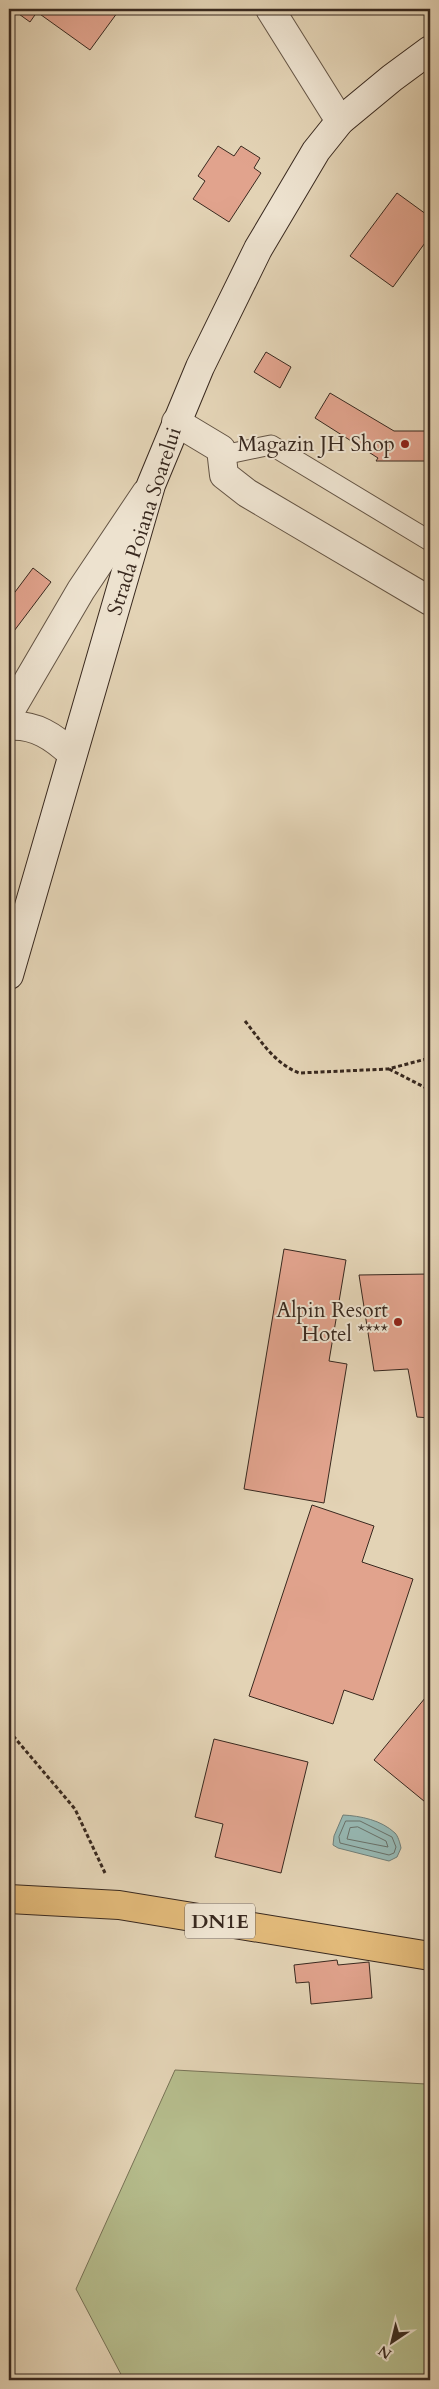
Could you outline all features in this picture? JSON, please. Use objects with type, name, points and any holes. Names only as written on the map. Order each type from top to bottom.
[{"type":"main road","name":"DN1E","points":[[9,1899],[120,1905],[430,1956]]},
{"type":"street","points":[[270,9],[340,121]]},
{"type":"street","name":"Strada Poiana Soarelui","points":[[9,975],[151,485],[208,349],[262,241],[316,151],[340,121],[392,78],[430,50]]},
{"type":"street","points":[[176,422],[225,452],[224,475],[247,494],[430,601]]},
{"type":"street","points":[[9,713],[82,590],[151,485]]},
{"type":"street","points":[[9,726],[37,729],[56,738],[72,754]]},
{"type":"lane","points":[[430,541],[271,445],[225,452],[239,473],[413,581],[430,588]]},
{"type":"path","points":[[245,1021],[273,1057],[286,1068],[299,1073],[388,1069],[430,1058]]},
{"type":"path","points":[[388,1069],[430,1090]]},
{"type":"path","points":[[9,1731],[75,1809],[120,1905]]},
{"type":"green space","points":[[175,2070],[426,2084],[430,2086],[430,2380],[124,2380],[76,2289]]},
{"type":"water","points":[[343,1815],[371,1820],[384,1825],[396,1834],[401,1848],[397,1857],[389,1861],[338,1848],[333,1845],[334,1836]]},
{"type":"building","points":[[12,9],[120,9],[90,50],[37,12],[30,22]]},
{"type":"building","points":[[218,146],[234,156],[241,146],[260,158],[254,168],[261,173],[229,222],[193,199],[205,181],[198,176]]},
{"type":"building","points":[[397,193],[430,217],[430,236],[393,287],[350,256]]},
{"type":"building","points":[[266,352],[291,367],[280,388],[254,372]]},
{"type":"building","points":[[330,393],[394,431],[430,431],[430,461],[376,461],[378,458],[315,418]]},
{"type":"building","points":[[33,568],[51,582],[11,635],[9,634],[9,600]]},
{"type":"building","points":[[284,1249],[346,1260],[329,1361],[347,1364],[324,1503],[244,1489]]},
{"type":"building","name":"Alpin Resort Hotel ****","points":[[430,1274],[430,1418],[417,1417],[408,1369],[374,1371],[359,1275]]},
{"type":"building","points":[[312,1505],[374,1526],[362,1562],[413,1579],[373,1700],[344,1690],[333,1724],[249,1696]]},
{"type":"building","points":[[430,1692],[430,1806],[374,1760]]},
{"type":"building","points":[[214,1739],[308,1762],[281,1873],[215,1857],[223,1824],[195,1817]]},
{"type":"building","points":[[337,1960],[338,1965],[369,1962],[372,1998],[311,2004],[309,1982],[296,1983],[294,1965]]},
{"type":"place","name":"Magazin JH Shop","points":[[405,444]]},
{"type":"place","name":"Alpin Resort Hotel ****","points":[[398,1322]]}]
